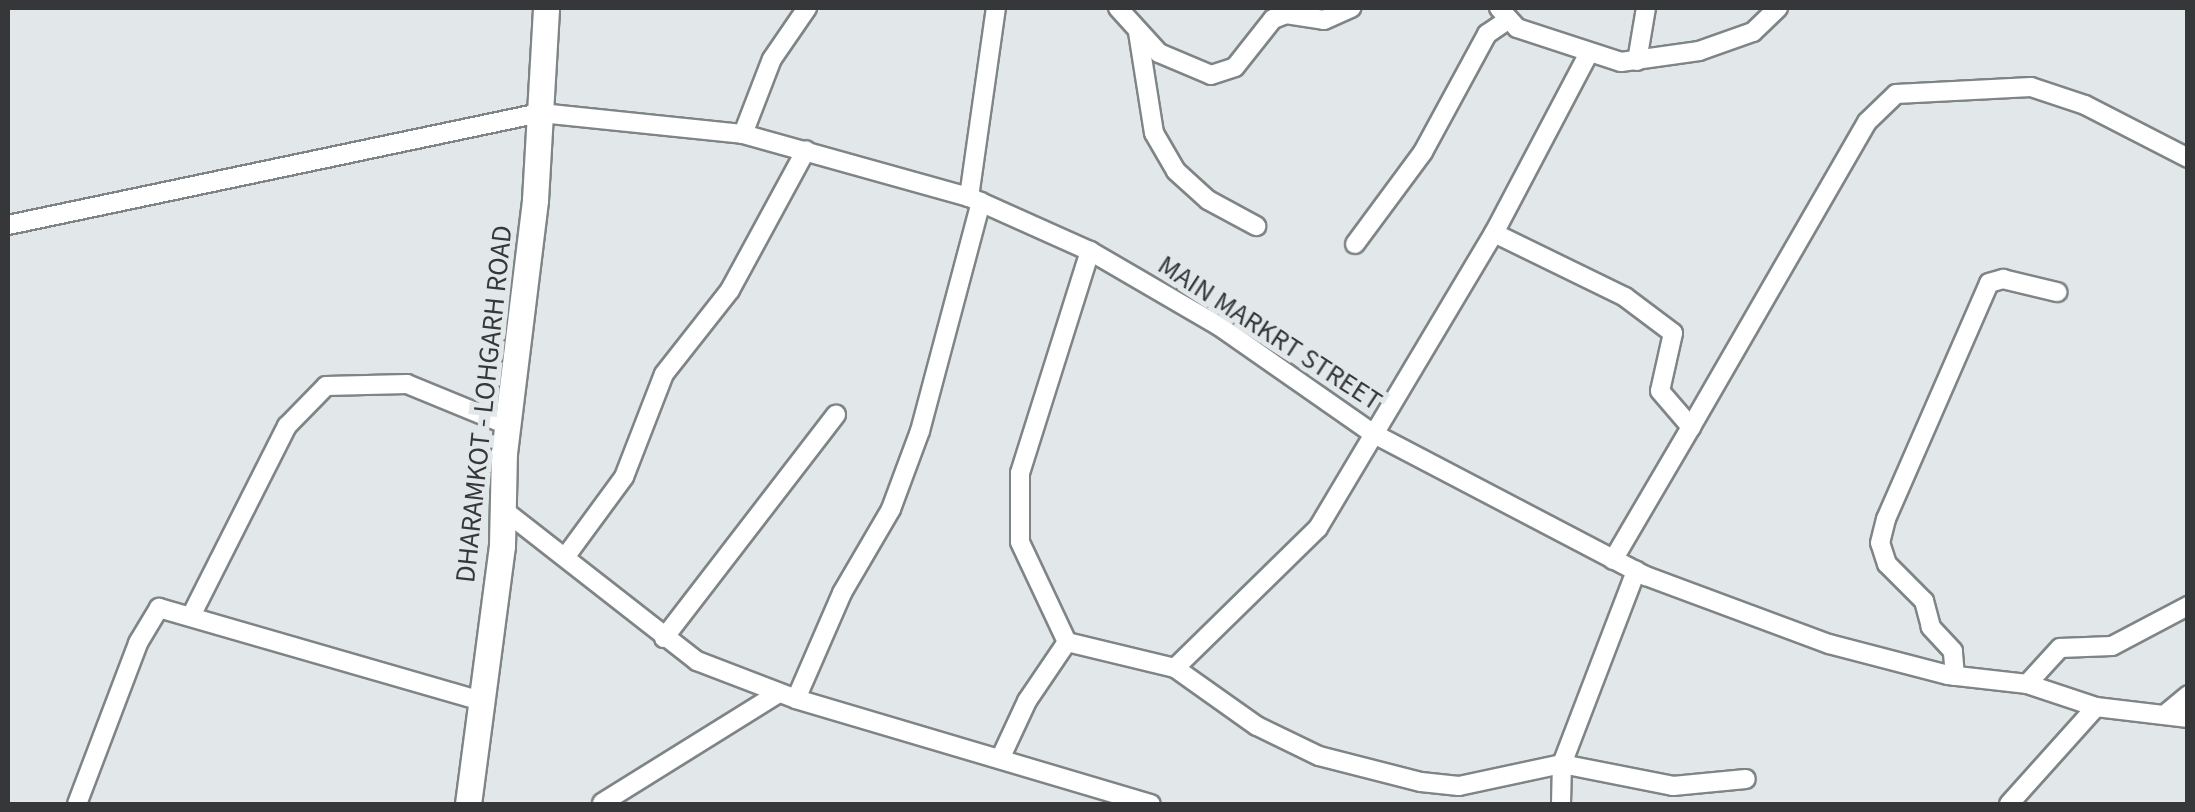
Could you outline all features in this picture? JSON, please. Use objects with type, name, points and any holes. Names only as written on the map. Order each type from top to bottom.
[{"type":"street","name":"DHARAMKOT - LOHGARH ROAD","points":[[468,804],[505,511],[507,426],[540,113],[546,8]]},
{"type":"street","points":[[743,134],[772,59],[807,8]]},
{"type":"street","points":[[602,803],[788,696],[891,510],[920,431],[975,200],[996,8]]},
{"type":"street","points":[[1118,8],[1160,54],[1196,71],[1227,74],[1273,19],[1286,14],[1324,20],[1351,8]]},
{"type":"street","points":[[1637,62],[1646,8]]},
{"type":"street","points":[[1355,244],[1423,152],[1487,34],[1503,14],[1589,53],[1637,62],[1699,52],[1753,32],[1778,8]]},
{"type":"street","points":[[1138,32],[1154,133],[1176,172],[1208,200],[1256,226]]},
{"type":"street","points":[[1175,668],[1318,528],[1494,233],[1589,53]]},
{"type":"street","points":[[1614,560],[1866,122],[1896,94],[2030,86],[2084,104],[2188,158]]},
{"type":"street","name":"MAIN MARKRT STREET","points":[[8,225],[540,113],[743,134],[975,200],[1090,251],[1218,326],[1374,434],[1636,571],[1829,644],[1951,676],[2027,684],[2096,707],[2168,712],[2188,718]]},
{"type":"street","points":[[566,556],[624,477],[664,374],[730,290],[806,150]]},
{"type":"street","points":[[1494,233],[1625,297],[1673,333],[1660,391],[1691,427]]},
{"type":"street","points":[[1067,642],[1020,542],[1020,473],[1090,251]]},
{"type":"street","points":[[1951,676],[1954,651],[1931,628],[1924,601],[1887,564],[1880,543],[1886,519],[1989,284],[2003,279],[2057,292]]},
{"type":"street","points":[[192,614],[287,426],[310,396],[326,386],[389,380],[507,426]]},
{"type":"street","points":[[664,638],[836,415]]},
{"type":"street","points":[[505,511],[697,661],[788,696],[1151,804]]},
{"type":"street","points":[[1561,804],[1562,764],[1636,571]]},
{"type":"street","points":[[2027,684],[2060,648],[2112,646],[2188,606]]},
{"type":"street","points":[[77,804],[152,611],[192,614],[482,701]]},
{"type":"street","points":[[1067,642],[1175,668],[1258,726],[1319,756],[1382,774],[1460,786],[1562,764],[1674,786],[1746,779]]},
{"type":"street","points":[[1000,759],[1027,701],[1067,642]]},
{"type":"street","points":[[2168,712],[2188,695]]},
{"type":"street","points":[[2009,804],[2096,707]]}]
